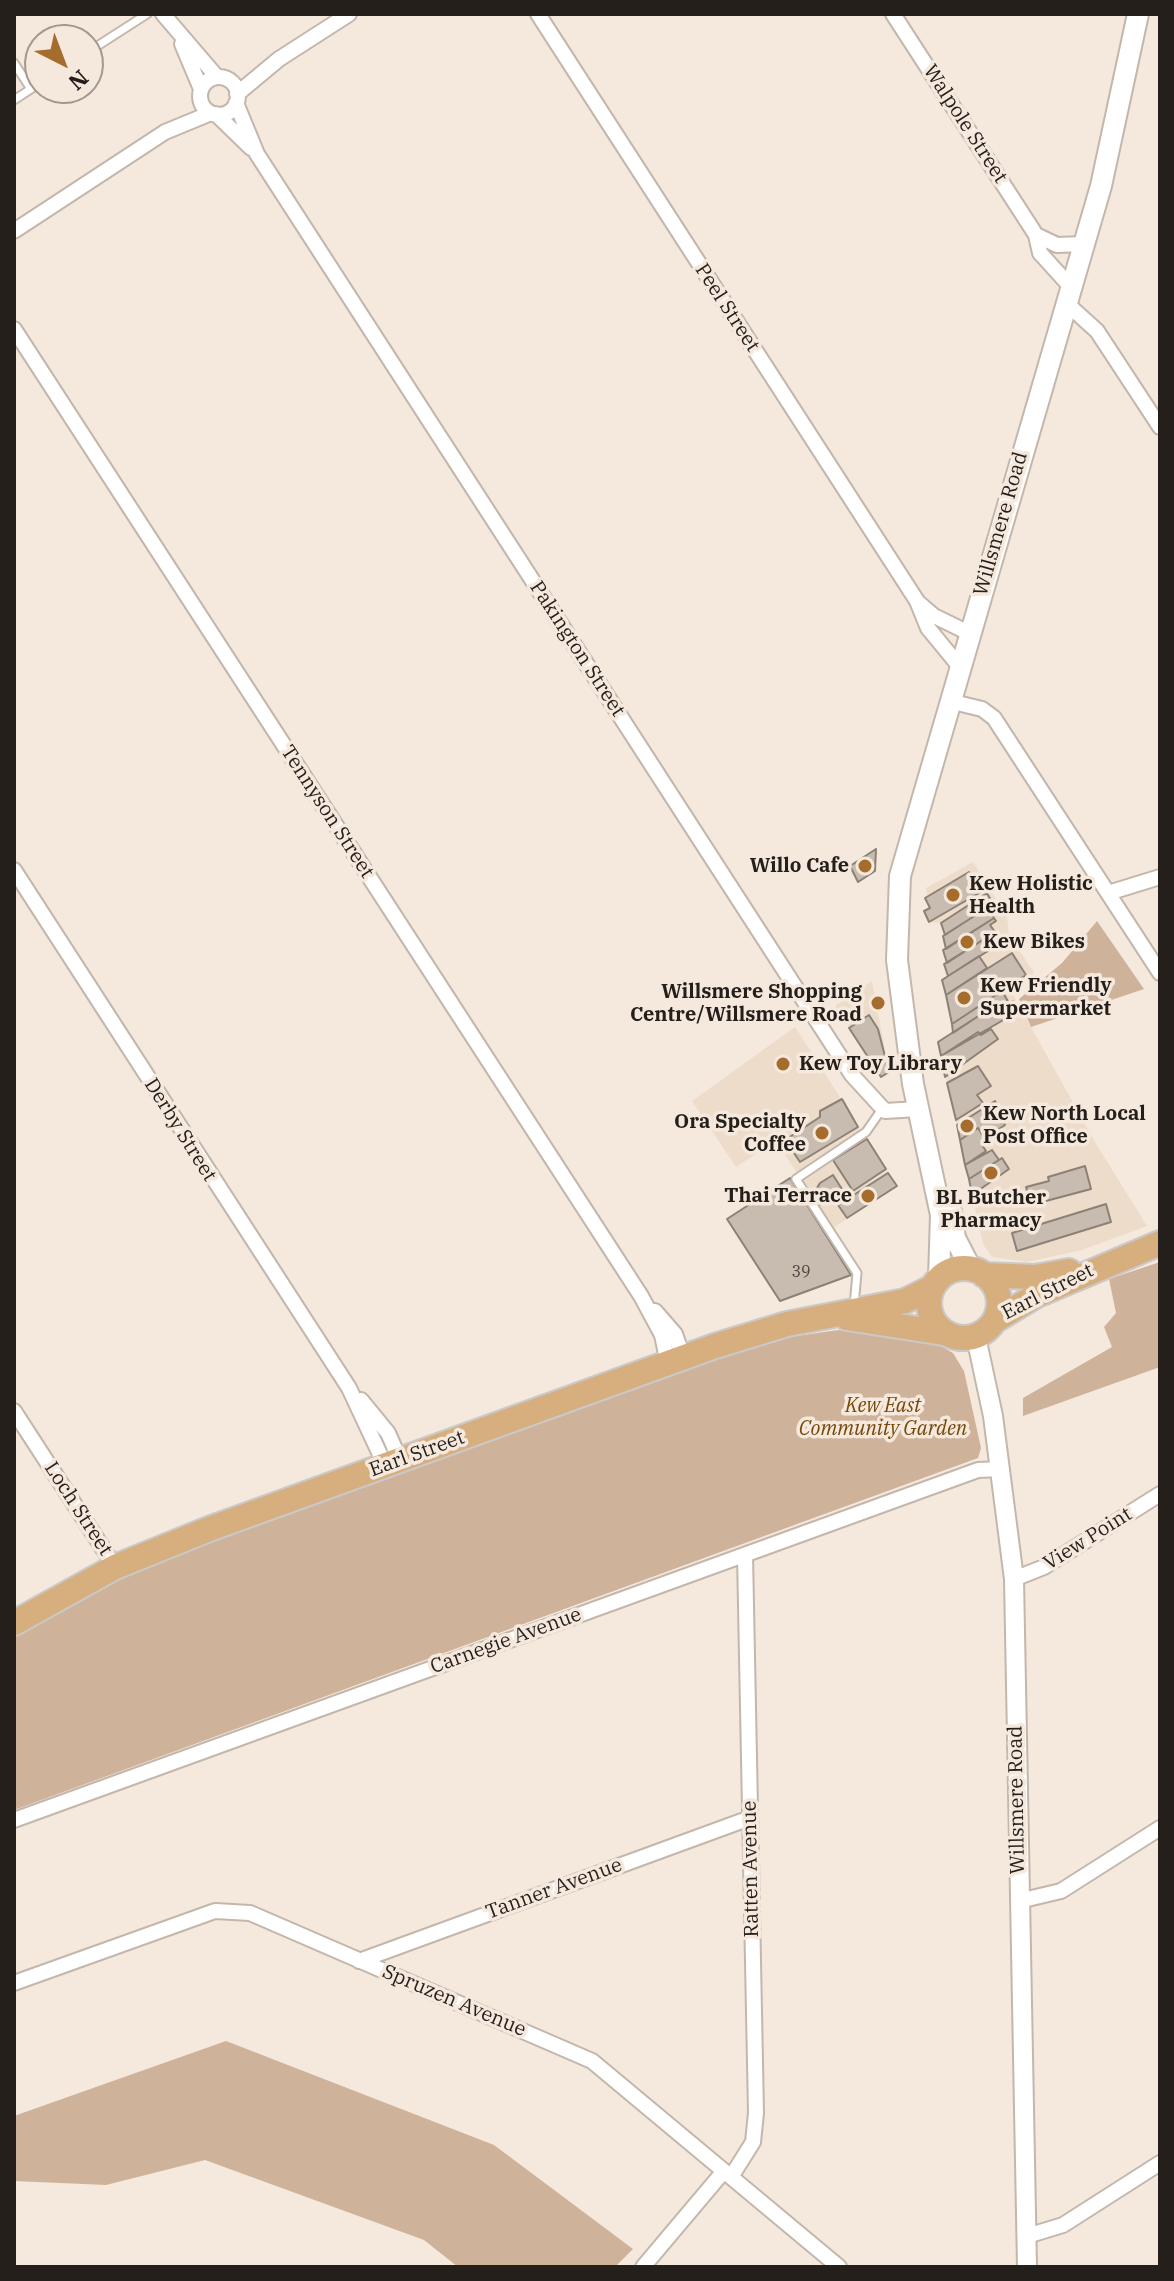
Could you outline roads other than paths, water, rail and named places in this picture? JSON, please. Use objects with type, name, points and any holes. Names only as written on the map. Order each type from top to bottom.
[{"type":"main road","name":"Willsmere Road","points":[[935,1283],[941,1215],[918,1109],[897,960],[900,876],[1117,124],[1138,14]]},
{"type":"main road","name":"Willsmere Road","points":[[908,1036],[930,1106],[948,1184],[955,1238],[977,1272]]},
{"type":"main road","name":"Earl Street","points":[[985,1329],[1037,1295],[1103,1264],[1160,1243]]},
{"type":"main road","name":"Earl Street","points":[[977,1272],[1035,1277],[1103,1264]]},
{"type":"main road","points":[[957,1269],[977,1272],[998,1296],[985,1329],[956,1338],[944,1333],[932,1314],[935,1283],[957,1269]]},
{"type":"main road","name":"Earl Street","points":[[14,1623],[115,1567],[392,1462],[675,1360],[774,1328],[905,1301],[935,1283]]},
{"type":"main road","name":"Earl Street","points":[[845,1315],[944,1333]]},
{"type":"street","name":"Pakington Street","points":[[163,14],[179,36],[230,89],[257,154],[852,1075],[882,1109]]},
{"type":"street","points":[[230,89],[349,14]]},
{"type":"street","name":"Peel Street","points":[[538,14],[917,601],[928,628],[960,667]]},
{"type":"street","name":"Walpole Street","points":[[893,14],[1036,235],[1040,253],[1097,331],[1160,427]]},
{"type":"street","name":"Pakington Street","points":[[179,36],[201,94],[214,113],[257,154]]},
{"type":"street","points":[[165,132],[201,94],[207,81],[230,89]]},
{"type":"street","points":[[14,231],[165,132],[214,113],[228,112],[230,89]]},
{"type":"street","points":[[1036,235],[1057,245],[1083,244]]},
{"type":"street","name":"Tennyson Street","points":[[14,329],[641,1296],[675,1334],[675,1360]]},
{"type":"street","name":"Peel Street","points":[[917,601],[934,616],[969,633]]},
{"type":"street","points":[[949,701],[982,709],[994,718],[1160,973]]},
{"type":"street","name":"Derby Street","points":[[14,870],[349,1388],[388,1433],[392,1462]]},
{"type":"street","points":[[1108,893],[1160,877]]},
{"type":"street","points":[[882,1109],[891,1112],[918,1109]]},
{"type":"street","name":"Willsmere Road","points":[[985,1329],[1014,1579],[1027,2267]]},
{"type":"street","name":"Loch Street","points":[[14,1411],[115,1567]]},
{"type":"street","name":"Carnegie Avenue","points":[[14,1820],[978,1470],[1000,1469]]},
{"type":"street","name":"View Point","points":[[1014,1579],[1044,1567],[1160,1494]]},
{"type":"street","name":"Ratten Avenue","points":[[643,2267],[747,2155],[755,2128],[745,1555]]},
{"type":"street","name":"Tanner Avenue","points":[[359,1961],[750,1818]]},
{"type":"street","points":[[1019,1901],[1061,1891],[1160,1828]]},
{"type":"street","name":"Spruzen Avenue","points":[[14,1983],[227,1910],[250,1913],[592,2061],[839,2267]]},
{"type":"street","points":[[1027,2236],[1063,2225],[1160,2163]]},
{"type":"lane","points":[[104,42],[147,14]]},
{"type":"lane","points":[[845,1315],[857,1273],[796,1179],[866,1132],[882,1109]]},
{"type":"place","name":"Willo Cafe","points":[[865,866]]},
{"type":"place","name":"Kew Holistic Health","points":[[953,895]]},
{"type":"place","name":"Kew Bikes","points":[[967,942]]},
{"type":"place","name":"Kew Friendly Supermarket","points":[[964,998]]},
{"type":"place","name":"Willsmere Shopping Centre/Willsmere Road","points":[[878,1003]]},
{"type":"place","name":"Kew Toy Library","points":[[783,1064]]},
{"type":"place","name":"Kew North Local Post Office","points":[[967,1126]]},
{"type":"place","name":"Ora Specialty Coffee","points":[[822,1133]]},
{"type":"place","name":"BL Butcher Pharmacy","points":[[991,1173]]},
{"type":"place","name":"Thai Terrace","points":[[868,1196]]},
{"type":"park label","name":"Kew East Community Garden","points":[[883,1418]]}]
